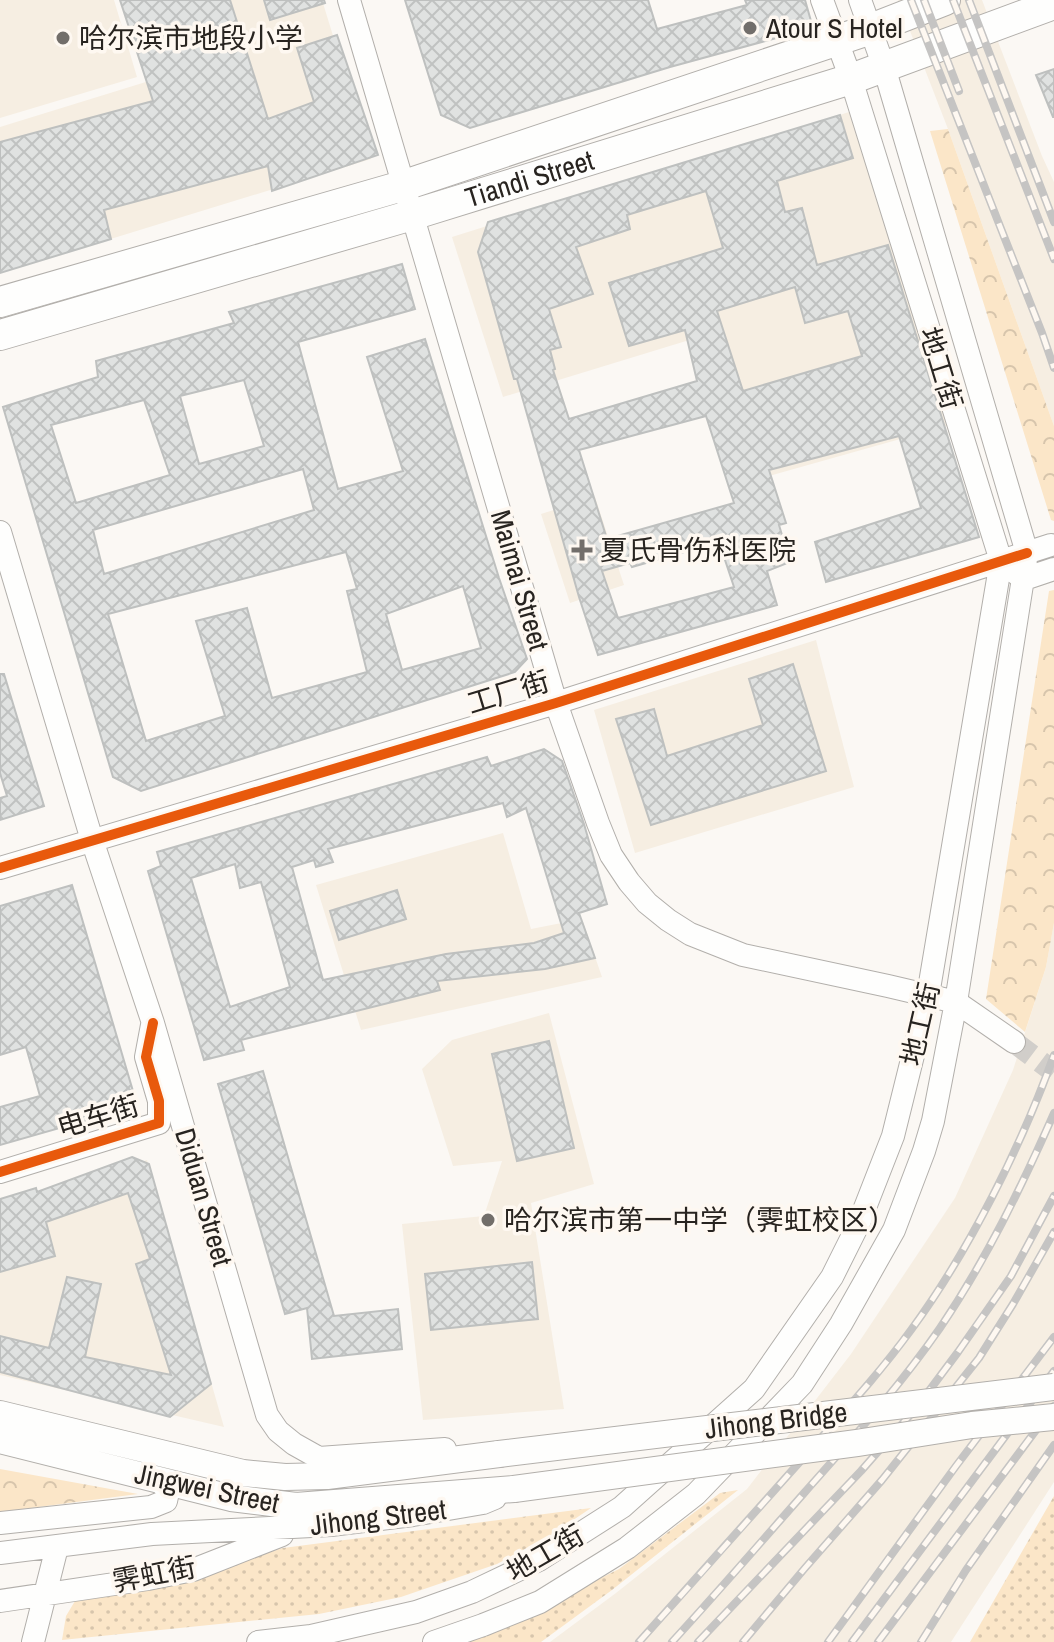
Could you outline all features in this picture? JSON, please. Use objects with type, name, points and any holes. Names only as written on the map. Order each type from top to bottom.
[{"type":"highway","name":"Tiandi Street","points":[[0,302],[402,186],[871,29],[945,0]]},
{"type":"highway","name":"Tiandi Street","points":[[0,335],[412,215],[851,79],[1054,4]]},
{"type":"main road","name":"Maimai Street","points":[[349,0],[556,703],[611,855],[647,903],[690,934],[743,955],[956,1002],[1014,1042]]},
{"type":"main road","name":"地工街","points":[[258,1642],[311,1636],[416,1612],[472,1592],[525,1567],[622,1507],[754,1389],[832,1277],[859,1223],[893,1136],[928,995],[1001,561],[851,79],[822,0]]},
{"type":"main road","name":"地工街","points":[[434,1642],[540,1602],[627,1548],[696,1494],[802,1384],[841,1324],[894,1230],[933,1121],[956,1002],[1027,553],[884,67],[860,0]]},
{"type":"main road","name":"Diduan Street","points":[[0,532],[92,840],[153,1023],[267,1415],[278,1431],[319,1458],[452,1449],[488,1455]]},
{"type":"main road","name":"工厂街","points":[[0,868],[556,703],[1051,545]]},
{"type":"main road","points":[[1001,561],[1024,579],[1054,569]]},
{"type":"main road","name":"电车街","points":[[0,1172],[159,1123],[159,1101],[146,1057],[153,1023]]},
{"type":"main road","name":"Jihong Bridge","points":[[488,1455],[1054,1387]]},
{"type":"main road","name":"Jingwei Street","points":[[0,1414],[243,1473],[285,1477],[327,1476]]},
{"type":"main road","name":"Jihong Bridge","points":[[514,1489],[972,1425],[1054,1417]]},
{"type":"main road","name":"Jingwei Street","points":[[0,1440],[231,1498],[296,1506],[514,1489]]},
{"type":"main road","name":"Jihong Street","points":[[327,1476],[488,1455]]},
{"type":"main road","points":[[0,1523],[151,1507],[166,1501],[168,1492],[159,1479]]},
{"type":"main road","name":"Jihong Street","points":[[0,1553],[152,1534],[303,1527],[427,1513],[483,1503],[514,1489]]},
{"type":"main road","name":"霁虹街","points":[[0,1601],[193,1570],[303,1527]]},
{"type":"main road","points":[[33,1642],[57,1547]]},
{"type":"shaded area","name":"哈尔滨市地段小学","points":[[0,0],[114,0],[137,77],[0,118]]},
{"type":"shaded area","points":[[124,0],[322,0],[371,159],[0,273],[0,127],[149,81]]},
{"type":"shaded area","points":[[898,0],[982,0],[1054,182],[1054,426],[948,129]]},
{"type":"shaded area","points":[[849,112],[950,425],[769,476],[722,330],[503,397],[452,237]]},
{"type":"shaded area","name":"夏氏骨伤科医院","points":[[595,497],[624,585],[570,603],[541,514]]},
{"type":"shaded area","points":[[816,640],[854,787],[635,853],[594,710]]},
{"type":"shaded area","points":[[503,833],[531,929],[582,919],[602,977],[361,1030],[316,885]]},
{"type":"shaded area","points":[[1054,923],[1054,1482],[951,1642],[550,1642],[747,1489],[851,1354],[955,1198],[1013,1070],[1046,967]]},
{"type":"shaded area","name":"哈尔滨市第一中学（霁虹校区）","points":[[549,1013],[594,1184],[531,1203],[564,1409],[423,1420],[402,1224],[484,1216],[502,1161],[453,1166],[422,1069],[452,1040]]},
{"type":"shaded area","points":[[147,1160],[224,1427],[0,1375],[0,1203]]},
{"type":"green space","points":[[948,129],[1054,426],[1054,521],[1051,520],[930,131]]},
{"type":"green space","points":[[1054,590],[1054,923],[1046,967],[1025,1032],[986,999],[1049,591]]},
{"type":"green space","points":[[0,1469],[138,1494],[0,1512]]},
{"type":"green space","points":[[738,1490],[541,1642],[460,1642],[619,1569],[720,1493]]},
{"type":"green space","points":[[1054,1496],[1054,1642],[970,1642]]},
{"type":"green space","points":[[591,1508],[551,1535],[497,1564],[401,1597],[319,1614],[62,1640],[66,1616],[78,1596],[176,1581],[283,1548]]},
{"type":"building","points":[[120,0],[230,0],[268,119],[314,102],[297,48],[337,35],[378,155],[272,191],[268,166],[104,210],[111,239],[0,273],[0,142],[153,101]]},
{"type":"building","points":[[264,0],[324,0],[325,3],[270,20]]},
{"type":"building","points":[[405,0],[648,0],[657,29],[747,5],[745,0],[805,0],[813,28],[670,67],[470,128],[441,115]]},
{"type":"building","points":[[1054,69],[1054,117],[1053,117],[1036,75]]},
{"type":"building","points":[[840,115],[853,158],[777,181],[785,212],[802,208],[817,265],[888,245],[979,537],[826,582],[815,542],[921,508],[899,436],[769,470],[786,523],[779,525],[790,562],[767,571],[777,605],[598,655],[478,252],[488,222]],"holes":[[[706,191],[723,248],[609,283],[629,346],[685,330],[697,381],[569,419],[553,370],[550,350],[561,347],[549,309],[593,294],[576,247],[630,229],[627,215]],[[795,287],[805,323],[848,311],[862,356],[743,391],[717,311]],[[706,416],[734,503],[607,539],[579,450]],[[719,542],[734,587],[618,618],[602,571],[630,563],[632,567]]]},
{"type":"building","points":[[402,264],[415,309],[298,342],[338,489],[403,471],[367,357],[425,339],[527,659],[515,672],[141,791],[113,777],[3,407],[98,377],[96,361],[234,323],[229,312]],"holes":[[[244,380],[264,446],[199,464],[180,396]],[[144,400],[170,475],[76,503],[51,425]],[[303,469],[314,510],[104,574],[93,530]],[[346,552],[357,589],[347,591],[367,672],[272,698],[247,608],[196,621],[225,716],[146,741],[108,614]],[[463,586],[481,648],[402,670],[386,614]]]},
{"type":"building","points":[[793,664],[826,771],[651,825],[616,719],[654,709],[667,756],[763,725],[749,679]]},
{"type":"building","points":[[0,674],[4,674],[44,806],[0,820],[0,798],[7,796],[0,773]]},
{"type":"building","points":[[544,749],[562,761],[607,904],[579,913],[595,958],[545,969],[437,981],[440,990],[241,1040],[244,1050],[204,1060],[148,871],[161,866],[157,852],[487,757],[491,766]],"holes":[[[503,803],[507,817],[526,808],[564,933],[534,943],[446,954],[323,980],[292,867],[314,860],[316,867],[333,862],[328,849]],[[235,864],[240,888],[261,882],[290,987],[230,1007],[191,878]]]},
{"type":"building","points":[[72,885],[135,1098],[130,1108],[0,1145],[0,1107],[40,1096],[26,1047],[0,1055],[0,906]]},
{"type":"building","points":[[397,890],[406,919],[339,940],[330,911]]},
{"type":"building","points":[[549,1041],[574,1148],[517,1161],[492,1054]]},
{"type":"building","points":[[263,1071],[334,1316],[398,1309],[402,1349],[312,1359],[307,1308],[285,1314],[218,1084]]},
{"type":"building","points":[[132,1157],[149,1164],[211,1384],[170,1417],[0,1372],[0,1336],[49,1348],[67,1277],[101,1284],[85,1357],[171,1375],[136,1264],[150,1259],[128,1193],[46,1222],[55,1256],[0,1272],[0,1199],[36,1188],[37,1192]]},
{"type":"building","points":[[532,1262],[538,1319],[431,1330],[425,1274]]},
{"type":"tunnel","points":[[1014,1042],[1054,1072]]},
{"type":"railway","points":[[911,0],[1054,368]]},
{"type":"railway","points":[[924,0],[959,91]]},
{"type":"railway","points":[[953,0],[1054,259]]},
{"type":"railway","points":[[969,0],[1054,222]]},
{"type":"railway","points":[[639,1642],[846,1410],[911,1330],[953,1267],[992,1197],[1026,1126],[1054,1055]]},
{"type":"railway","points":[[672,1642],[858,1432],[925,1350],[988,1250],[1054,1113]]},
{"type":"railway","points":[[698,1642],[861,1471],[917,1407],[1011,1276],[1054,1196]]},
{"type":"railway","points":[[743,1642],[882,1480],[979,1358],[1054,1232]]},
{"type":"railway","points":[[828,1642],[1054,1337]]},
{"type":"railway","points":[[852,1642],[1054,1371]]},
{"type":"railway","points":[[878,1642],[1054,1406]]},
{"type":"railway","points":[[921,1642],[966,1570],[1054,1445]]},
{"type":"cycle path","points":[[0,868],[556,703],[1027,553]]},
{"type":"cycle path","points":[[0,1172],[159,1123],[159,1101],[146,1057],[153,1023]]},
{"type":"place","name":"Atour S Hotel","points":[[750,28]]},
{"type":"place","name":"哈尔滨市地段小学","points":[[63,38]]},
{"type":"place","name":"夏氏骨伤科医院","points":[[582,550]]},
{"type":"place","name":"哈尔滨市第一中学（霁虹校区）","points":[[488,1220]]}]
